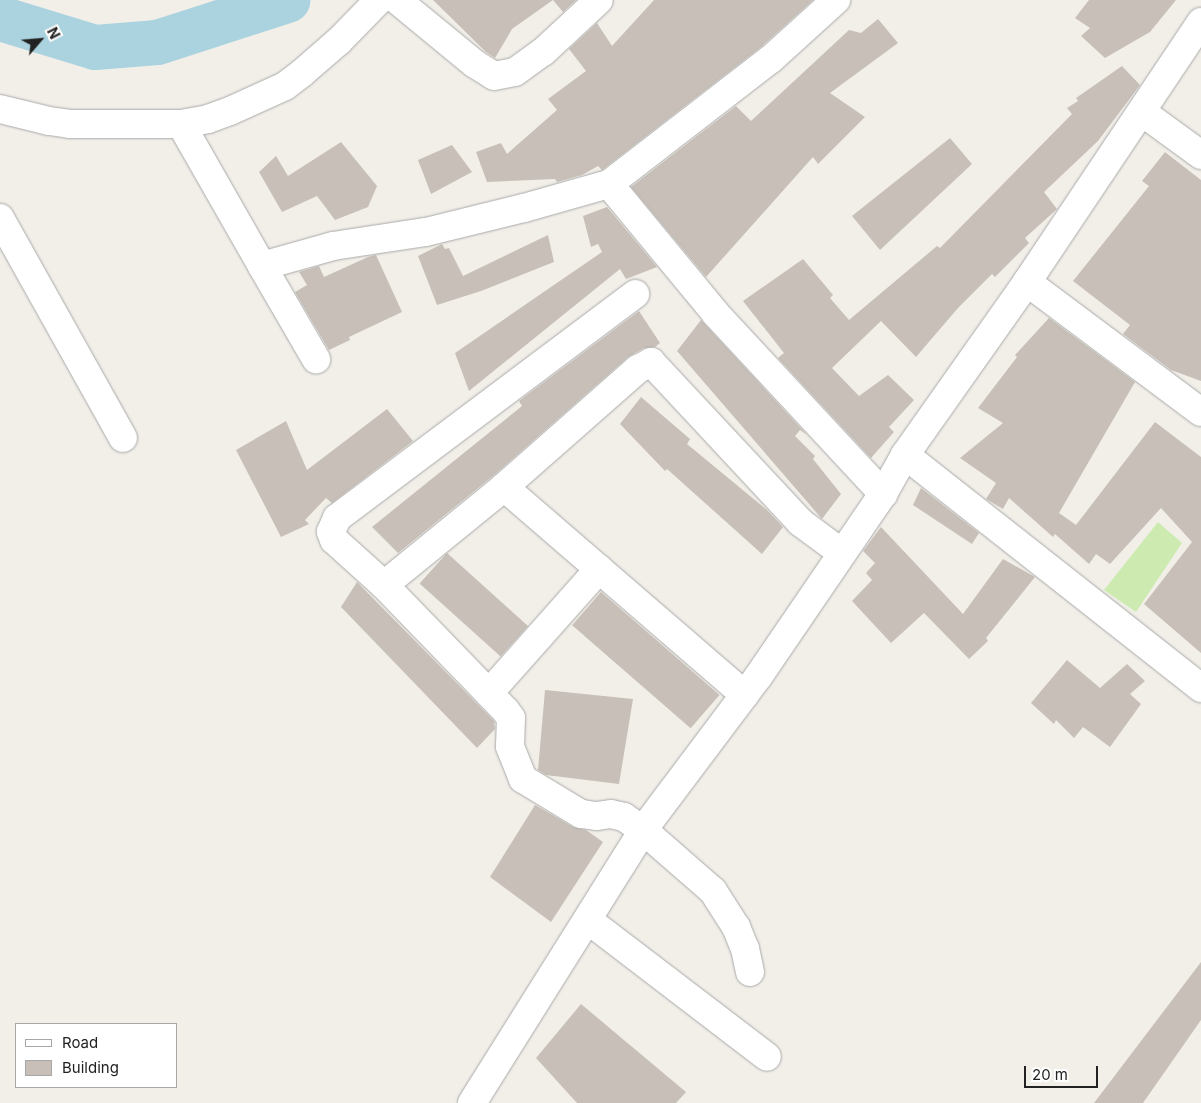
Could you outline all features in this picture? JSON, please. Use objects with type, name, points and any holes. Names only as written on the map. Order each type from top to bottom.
[{"type":"street","points":[[0,109],[49,122],[70,124],[181,124],[230,112],[285,86],[339,41],[379,0]]},
{"type":"street","points":[[397,0],[475,64],[494,76],[514,72],[543,52],[599,0]]},
{"type":"street","points":[[262,266],[333,246],[407,236],[609,184],[771,59],[836,0]]},
{"type":"street","points":[[472,1103],[643,830],[745,695],[883,494],[905,455],[1027,282],[1201,22]]},
{"type":"street","points":[[1142,112],[1201,155]]},
{"type":"street","points":[[181,124],[316,360]]},
{"type":"street","points":[[609,184],[716,314],[883,494]]},
{"type":"street","points":[[0,218],[123,438]]},
{"type":"street","points":[[1027,282],[1201,412]]},
{"type":"street","points":[[635,294],[337,518],[332,532],[334,540],[384,585],[489,693],[510,718],[510,746],[523,780],[581,814],[596,816],[611,814],[624,817],[643,830],[713,891],[736,927],[745,948],[750,972]]},
{"type":"street","points":[[384,585],[504,487],[629,377],[645,364],[651,362],[800,522],[842,553]]},
{"type":"street","points":[[905,455],[1201,688]]},
{"type":"street","points":[[504,487],[745,695]]},
{"type":"street","points":[[489,693],[600,569]]},
{"type":"street","points":[[588,920],[767,1057]]},
{"type":"green space","points":[[1158,522],[1182,543],[1136,612],[1104,590]]},
{"type":"building","points":[[433,0],[553,0],[512,29],[495,58],[486,52]]},
{"type":"building","points":[[553,0],[576,0],[563,12]]},
{"type":"building","points":[[654,0],[813,0],[761,47],[602,170],[598,166],[582,175],[557,182],[555,179],[487,182],[476,152],[501,143],[507,154],[557,110],[548,99],[586,71],[569,49],[597,23],[612,46]]},
{"type":"building","points":[[1089,0],[1176,0],[1150,32],[1105,58],[1081,36],[1090,28],[1075,18]]},
{"type":"building","points":[[878,19],[898,43],[830,93],[865,117],[818,164],[813,157],[706,277],[631,187],[736,106],[751,121],[849,30],[861,33]]},
{"type":"building","points":[[1122,66],[1140,85],[1098,141],[1044,192],[1057,209],[1025,238],[1029,243],[995,277],[992,274],[958,308],[916,357],[881,321],[832,368],[859,396],[888,375],[914,400],[889,427],[894,432],[871,458],[778,358],[784,353],[743,301],[803,259],[833,295],[830,298],[849,320],[937,246],[940,248],[1072,114],[1067,108],[1078,101],[1076,98]]},
{"type":"building","points":[[950,138],[972,164],[880,250],[852,216]]},
{"type":"building","points":[[341,142],[377,186],[368,207],[335,220],[317,196],[282,212],[259,172],[276,156],[288,176]]},
{"type":"building","points":[[452,145],[472,172],[431,194],[418,160]]},
{"type":"building","points":[[1165,152],[1201,180],[1201,381],[1171,370],[1123,334],[1130,325],[1073,281],[1149,186],[1142,181]]},
{"type":"building","points":[[607,207],[657,267],[626,279],[620,269],[469,391],[455,353],[602,252],[598,244],[591,247],[583,216]]},
{"type":"building","points":[[548,235],[554,262],[481,291],[437,305],[418,256],[442,244],[445,249],[449,248],[463,276]]},
{"type":"building","points":[[376,255],[402,312],[349,337],[350,340],[329,350],[295,292],[307,285],[299,272],[319,266],[324,277]]},
{"type":"building","points":[[639,311],[660,343],[655,347],[644,348],[628,357],[494,475],[398,553],[372,527],[522,406],[519,401]]},
{"type":"building","points":[[1049,318],[1135,382],[1059,513],[1076,525],[1155,422],[1201,457],[1201,653],[1144,604],[1192,542],[1161,508],[1110,564],[1096,554],[1089,564],[1055,534],[1053,537],[1009,498],[1003,509],[986,499],[996,483],[960,458],[1003,423],[978,408],[1017,357],[1015,355]]},
{"type":"building","points":[[701,320],[807,435],[800,430],[795,436],[815,456],[813,459],[841,494],[822,519],[677,351]]},
{"type":"building","points":[[641,397],[690,439],[687,444],[767,510],[783,527],[762,554],[667,469],[665,471],[620,424]]},
{"type":"building","points":[[387,409],[413,441],[332,503],[326,498],[305,520],[309,524],[281,537],[236,450],[286,421],[307,470]]},
{"type":"building","points":[[921,488],[979,533],[972,544],[913,505]]},
{"type":"building","points":[[881,527],[963,614],[1003,559],[1035,577],[986,638],[988,641],[969,659],[924,613],[891,643],[852,601],[872,580],[866,573],[875,563],[863,551]]},
{"type":"building","points":[[447,553],[528,626],[501,656],[420,583]]},
{"type":"building","points":[[357,582],[494,721],[495,729],[477,748],[341,607]]},
{"type":"building","points":[[601,592],[719,695],[691,728],[572,625]]},
{"type":"building","points":[[1067,660],[1100,688],[1127,664],[1145,681],[1130,694],[1141,704],[1110,747],[1083,727],[1074,738],[1056,720],[1054,724],[1031,703]]},
{"type":"building","points":[[545,690],[633,699],[619,784],[546,775],[538,770]]},
{"type":"building","points":[[535,805],[573,827],[586,830],[603,842],[551,922],[490,877]]},
{"type":"building","points":[[1201,962],[1201,1020],[1143,1103],[1094,1103]]},
{"type":"building","points":[[581,1004],[686,1092],[676,1103],[577,1103],[536,1058]]},
{"type":"waterway","points":[[0,18],[95,47],[157,42],[287,0]]}]
